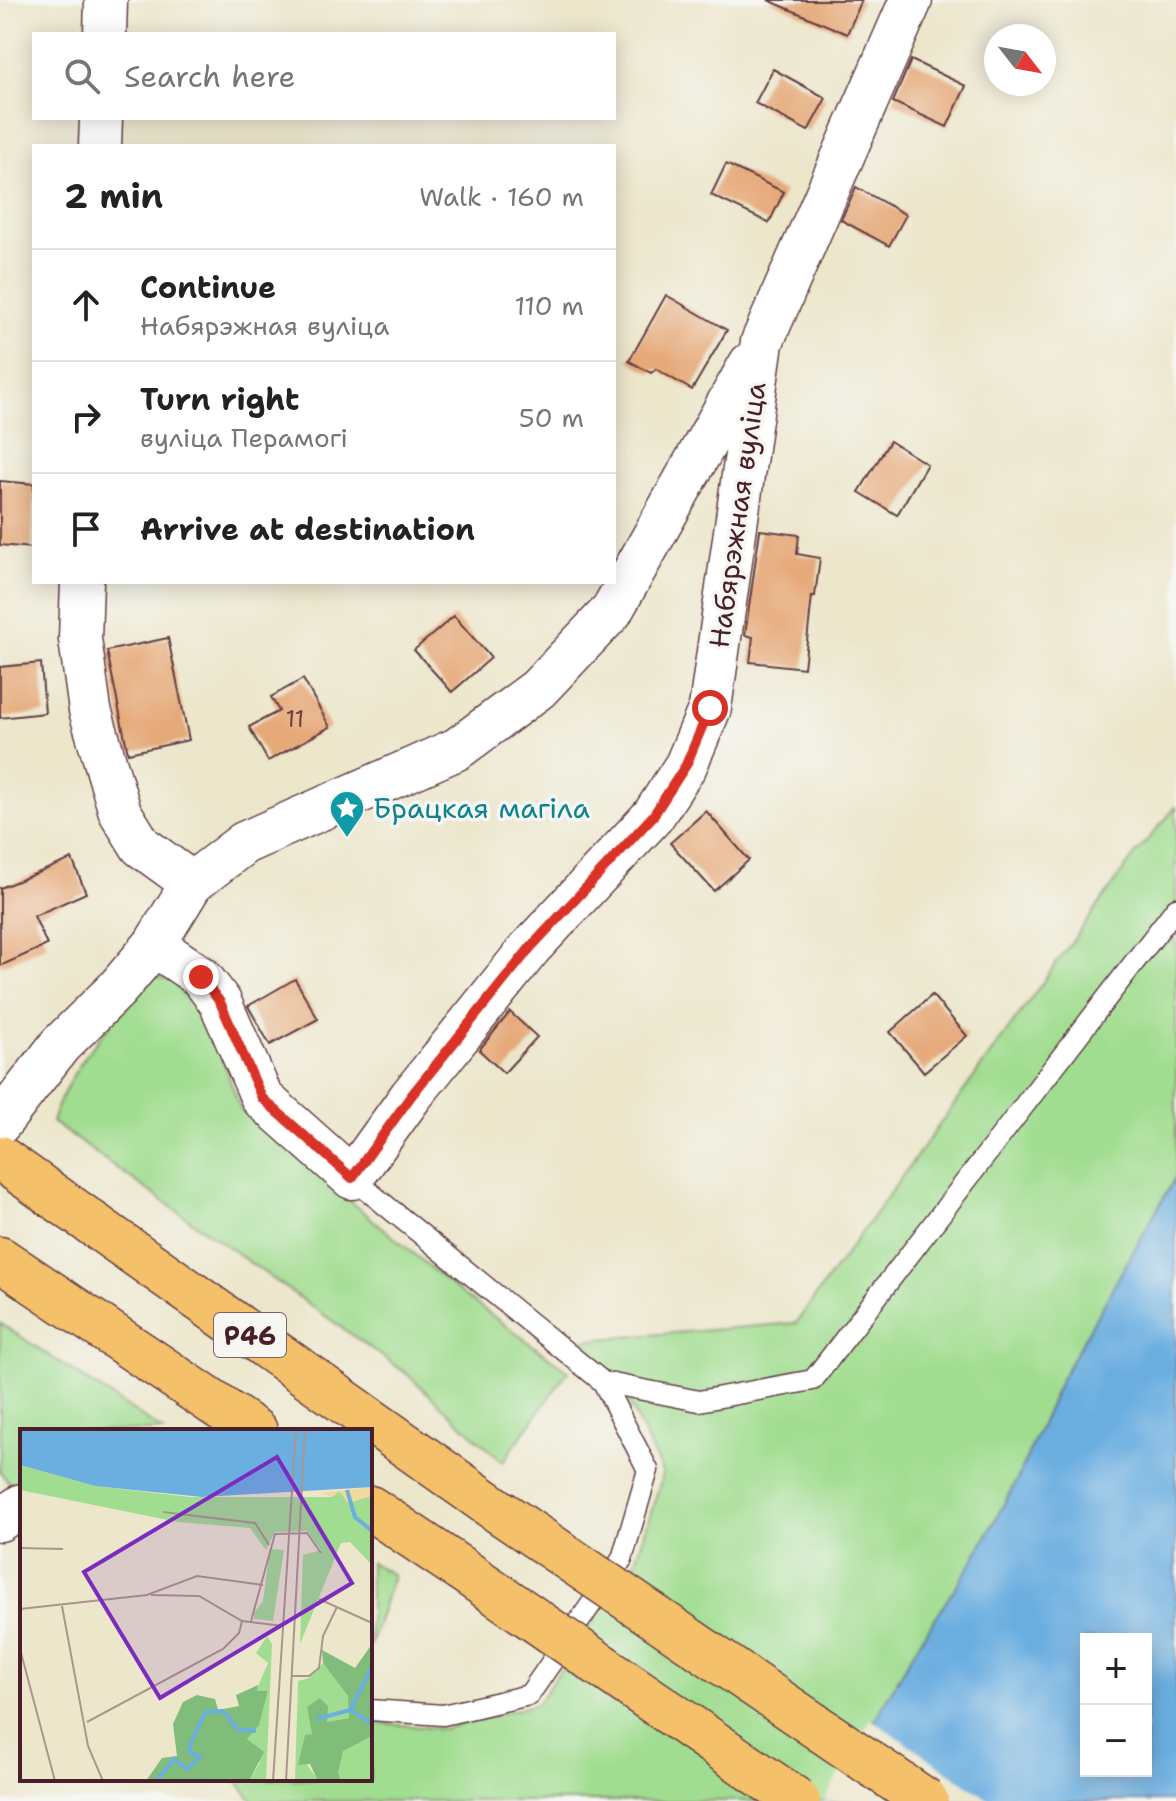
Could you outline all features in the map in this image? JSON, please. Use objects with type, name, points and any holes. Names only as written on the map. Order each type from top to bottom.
[{"type":"main road","name":"Р46","points":[[0,1158],[500,1512],[926,1801]]},
{"type":"main road","name":"Р46","points":[[0,1259],[252,1429]]},
{"type":"main road","points":[[372,1509],[798,1801]]},
{"type":"street","points":[[105,32],[106,0]]},
{"type":"street","name":"Набярэжная вуліца","points":[[352,1178],[411,1096],[530,948],[653,816],[686,765],[710,708],[762,342],[911,0]]},
{"type":"street","points":[[100,144],[101,120]]},
{"type":"street","points":[[0,1123],[60,1045],[117,989],[154,945],[192,883],[244,843],[457,749],[538,689],[611,612],[762,342]]},
{"type":"street","points":[[82,584],[80,639],[90,710],[120,812],[141,846],[192,883]]},
{"type":"street","points":[[154,945],[201,977],[220,1002],[262,1098],[352,1178]]},
{"type":"street","points":[[0,1520],[20,1506]]},
{"type":"lane","points":[[603,1382],[699,1401],[813,1380],[1176,908]]},
{"type":"lane","points":[[352,1178],[603,1382],[648,1470],[622,1559],[529,1695],[443,1715],[372,1710]]},
{"type":"green space","points":[[1176,807],[1176,1176],[1060,1381],[1019,1476],[974,1559],[919,1643],[828,1801],[253,1801],[238,1781],[372,1781],[372,1722],[443,1729],[537,1704],[636,1561],[663,1474],[619,1381],[576,1341],[796,1323],[1137,852]]},
{"type":"green space","points":[[154,977],[175,981],[194,998],[219,1051],[241,1110],[457,1290],[568,1371],[503,1462],[407,1374],[52,1122],[82,1062],[109,1026]]},
{"type":"green space","points":[[0,1323],[160,1429],[20,1429],[20,1497],[0,1472]]},
{"type":"green space","points":[[372,1563],[393,1575],[372,1640]]},
{"type":"water","points":[[1176,1176],[1176,1801],[828,1801],[919,1643],[974,1559],[1019,1476],[1060,1381]]},
{"type":"pier","points":[[871,1719],[991,1801],[824,1801]]},
{"type":"building","points":[[768,0],[862,0],[847,34]]},
{"type":"building","points":[[911,60],[966,86],[947,127],[893,102]]},
{"type":"building","points":[[773,69],[826,98],[808,131],[755,103]]},
{"type":"building","points":[[726,164],[784,192],[769,223],[711,195]]},
{"type":"building","points":[[856,187],[906,215],[889,246],[841,220]]},
{"type":"building","points":[[666,295],[727,330],[692,390],[656,369],[651,373],[629,361]]},
{"type":"building","points":[[890,441],[927,464],[897,515],[859,492]]},
{"type":"building","points":[[0,481],[32,484],[32,548],[0,545]]},
{"type":"building","points":[[760,530],[799,535],[797,554],[820,558],[815,596],[812,596],[804,668],[750,662],[753,637],[745,635]]},
{"type":"building","points":[[454,616],[491,658],[452,692],[414,650]]},
{"type":"building","points":[[168,638],[189,740],[128,753],[107,651]]},
{"type":"building","points":[[41,663],[45,713],[0,718],[0,667]]},
{"type":"building","points":[[303,679],[330,727],[268,761],[249,727],[279,711],[271,697]]},
{"type":"building","points":[[706,811],[749,860],[714,891],[670,843]]},
{"type":"building","points":[[72,859],[86,893],[34,916],[47,945],[0,966],[0,888]]},
{"type":"building","points":[[295,979],[318,1019],[270,1045],[248,1006]]},
{"type":"building","points":[[932,995],[967,1036],[924,1072],[890,1032]]},
{"type":"building","points":[[510,1012],[537,1037],[504,1073],[479,1050]]},
{"type":"place","name":"Брацкая магіла","points":[[347,839]]},
{"type":"route","points":[[201,977],[220,1002],[262,1098],[352,1178],[411,1096],[530,948],[653,816],[686,765],[710,708]]}]
